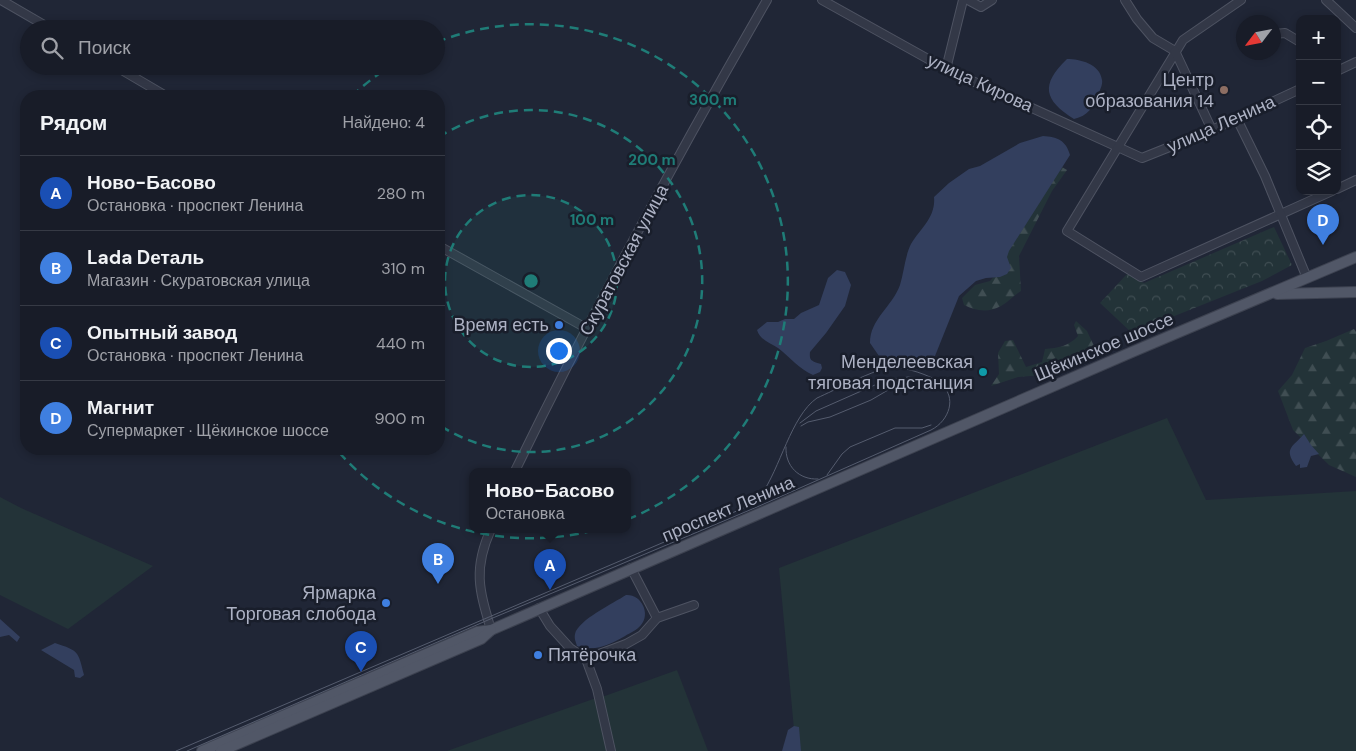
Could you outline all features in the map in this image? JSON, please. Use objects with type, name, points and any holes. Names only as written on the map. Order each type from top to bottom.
[{"type":"main road","points":[[1268,294],[1356,257]]},
{"type":"main road","points":[[1268,294],[1356,292]]},
{"type":"main road","name":"Щёкинское шоссе","points":[[978,419],[1268,294]]},
{"type":"main road","name":"проспект Ленина","points":[[202,751],[481,639],[491,630],[539,608],[978,419]]},
{"type":"main road","name":"проспект Ленина","points":[[221,751],[359,687]]},
{"type":"street","points":[[1,0],[35,20]]},
{"type":"street","name":"Скуратовская улица","points":[[516,468],[586,328],[767,0]]},
{"type":"street","name":"улица Кирова","points":[[822,0],[946,69],[1142,158]]},
{"type":"street","points":[[946,69],[963,0]]},
{"type":"street","points":[[968,0],[980,7],[992,0]]},
{"type":"street","points":[[1125,0],[1137,19],[1153,38],[1175,51],[1212,130]]},
{"type":"street","points":[[1241,0],[1183,40],[1067,231],[1141,277],[1323,195]]},
{"type":"street","points":[[1326,0],[1356,28]]},
{"type":"street","points":[[1281,33],[1285,33],[1296,40]]},
{"type":"street","points":[[1341,69],[1356,62]]},
{"type":"street","points":[[130,75],[156,90]]},
{"type":"street","name":"улица Ленина","points":[[1142,158],[1212,130],[1296,91]]},
{"type":"street","points":[[1237,119],[1257,157],[1307,278]]},
{"type":"street","points":[[1341,187],[1356,180]]},
{"type":"street","points":[[445,249],[586,328]]},
{"type":"street","points":[[489,533],[482,552],[479,566],[479,581],[491,630]]},
{"type":"street","points":[[631,568],[657,618]]},
{"type":"street","points":[[586,659],[626,644],[642,635],[657,618],[694,606]]},
{"type":"street","points":[[539,608],[550,626],[570,648],[586,659],[597,689],[611,751]]},
{"type":"green space","points":[[1060,166],[1067,170],[1052,191],[1019,256],[1021,291],[1004,304],[991,310],[978,310],[964,305],[962,298],[975,285],[990,281],[996,274],[997,262]]},
{"type":"green space","points":[[1274,227],[1292,265],[1262,281],[1132,333],[1100,303],[1127,274],[1144,283]]},
{"type":"green space","points":[[1076,321],[1087,331],[1094,346],[1091,352],[1062,364],[1044,375],[1018,377],[991,386],[999,374],[998,353],[1005,341],[1013,340],[1026,367],[1042,362],[1045,349],[1063,346],[1075,339],[1078,336],[1074,325]]},
{"type":"green space","points":[[1354,329],[1356,332],[1356,477],[1329,465],[1293,430],[1278,391],[1292,375],[1305,348]]},
{"type":"green space","points":[[1167,418],[1206,500],[1356,491],[1356,751],[796,751],[779,568]]},
{"type":"green space","points":[[0,497],[153,566],[68,629],[0,595]]},
{"type":"green space","points":[[677,670],[708,751],[615,751],[602,697]]},
{"type":"green space","points":[[596,698],[608,751],[447,751]]},
{"type":"water","points":[[1067,59],[1083,61],[1093,66],[1098,70],[1102,82],[1092,107],[1083,116],[1074,119],[1056,105],[1051,99],[1049,92],[1049,84],[1052,77]]},
{"type":"water","points":[[1043,136],[1060,140],[1066,146],[1070,155],[1009,251],[1007,257],[1011,268],[1007,274],[976,281],[959,296],[933,361],[922,367],[879,356],[870,343],[871,335],[877,320],[892,300],[900,285],[909,249],[933,211],[934,197],[949,183],[969,169],[980,166],[1020,143]]},
{"type":"water","points":[[837,270],[845,272],[851,285],[845,306],[810,352],[811,359],[821,364],[822,368],[820,372],[813,375],[763,339],[757,330],[767,322],[794,319],[801,313],[819,305],[828,278]]},
{"type":"water","points":[[1304,434],[1319,454],[1311,456],[1307,467],[1300,468],[1300,464],[1296,466],[1292,460],[1290,451]]},
{"type":"water","points":[[626,595],[636,598],[643,605],[645,615],[639,627],[602,647],[584,648],[577,646],[575,634],[583,623],[597,612]]},
{"type":"water","points":[[0,619],[20,637],[17,642],[9,635],[0,637]]},
{"type":"water","points":[[55,643],[73,650],[79,656],[84,675],[80,678],[75,677],[74,670],[41,650]]},
{"type":"water","points":[[794,726],[799,727],[801,751],[782,751],[788,730]]},
{"type":"tram line","points":[[176,751],[748,506],[759,497],[768,484],[793,430],[808,406],[817,398],[855,380],[885,368],[897,367],[917,372],[936,380],[946,389],[949,395],[950,402],[947,415],[943,421],[931,430],[757,507],[488,620],[187,751]]},
{"type":"tram line","points":[[800,423],[816,411],[884,381],[908,377],[919,378]]},
{"type":"tram line","points":[[801,426],[808,422],[830,417],[871,400],[907,379]]},
{"type":"tram line","points":[[827,475],[842,454],[850,447],[895,428],[922,428],[931,425]]},
{"type":"tram line","points":[[786,447],[788,460],[794,470],[805,477],[818,479]]},
{"type":"place","name":"Центр образования 14","points":[[1224,90]]},
{"type":"place","name":"Магнит","points":[[1323,245]]},
{"type":"place","name":"Время есть","points":[[559,325]]},
{"type":"place","name":"Менделеевская тяговая подстанция","points":[[983,372]]},
{"type":"place","name":"Lada Dеталь","points":[[438,584]]},
{"type":"place","name":"Ново-Басово","points":[[550,590]]},
{"type":"place","name":"Ярмарка Торговая слобода","points":[[386,603]]},
{"type":"place","name":"Пятёрочка","points":[[538,655]]},
{"type":"place","name":"Опытный завод","points":[[361,672]]}]
